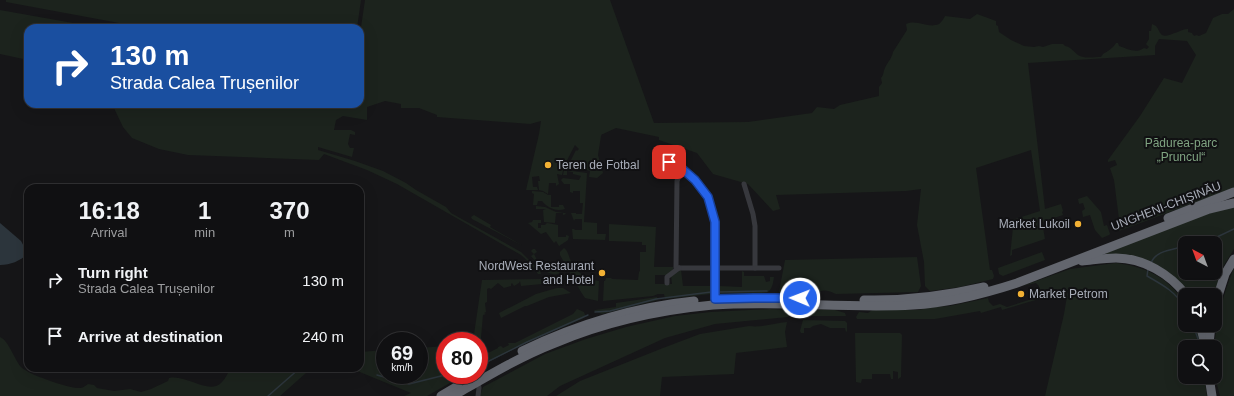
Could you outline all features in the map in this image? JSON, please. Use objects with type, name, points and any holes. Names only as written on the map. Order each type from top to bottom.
[{"type":"highway","name":"UNGHENI-CHIȘINĂU","points":[[1108,244],[1234,192]]},
{"type":"highway","name":"UNGHENI-CHIȘINĂU","points":[[1108,244],[1209,209],[1234,203]]},
{"type":"highway","points":[[488,373],[555,343],[599,327],[646,315],[687,308],[742,304],[884,306],[925,304],[956,300],[989,292],[1073,261],[1108,244]]},
{"type":"highway","points":[[488,372],[535,345],[584,325],[653,307],[715,299],[894,299],[945,295],[998,283],[1108,244]]},
{"type":"highway","points":[[1073,261],[1118,258],[1140,263],[1152,267],[1167,276],[1181,288]]},
{"type":"highway","points":[[1220,288],[1225,274],[1233,259]]},
{"type":"highway","points":[[440,396],[465,384]]},
{"type":"highway","points":[[453,396],[469,384]]},
{"type":"highway","points":[[1210,384],[1212,396]]},
{"type":"street","points":[[659,158],[682,168],[695,180],[708,197],[715,222],[715,299]]},
{"type":"street","points":[[678,268],[676,268],[677,181],[682,168]]},
{"type":"street","points":[[744,184],[755,226],[755,268]]},
{"type":"street","points":[[667,283],[667,277],[678,268],[779,268]]},
{"type":"street","points":[[478,396],[480,384]]},
{"type":"green space","points":[[6,0],[361,0],[358,24],[124,24],[6,2]]},
{"type":"green space","name":"Pădurea-parc „Pruncul“","points":[[365,0],[610,0],[654,123],[748,122],[812,113],[817,107],[834,109],[840,105],[879,96],[879,87],[882,83],[881,78],[885,68],[907,30],[906,24],[910,23],[935,25],[940,23],[945,16],[970,19],[977,14],[996,21],[999,32],[1024,46],[1043,47],[1052,44],[1063,44],[1080,56],[1101,57],[1116,43],[1118,43],[1119,46],[1132,50],[1138,51],[1144,48],[1147,49],[1149,47],[1146,44],[1149,39],[1149,31],[1151,31],[1152,24],[1156,26],[1160,33],[1166,36],[1188,29],[1188,32],[1195,36],[1199,36],[1206,33],[1213,18],[1222,14],[1228,14],[1234,9],[1234,188],[1119,231],[1116,228],[1116,221],[1119,219],[1114,180],[1110,168],[1117,165],[1115,160],[1108,162],[1108,160],[1140,116],[1164,78],[1182,83],[1196,55],[1187,41],[1159,39],[1155,46],[1155,55],[1028,63],[1045,209],[1061,204],[1063,215],[1042,222],[1045,239],[1012,250],[1012,255],[1010,256],[1013,227],[1009,221],[1040,211],[1031,150],[976,168],[990,270],[992,270],[994,276],[993,279],[960,287],[930,291],[925,286],[924,262],[917,225],[921,189],[906,191],[776,195],[780,209],[773,211],[748,184],[713,174],[697,153],[659,140],[659,137],[616,128],[602,134],[601,136],[598,155],[603,173],[597,178],[589,177],[590,171],[578,167],[567,168],[576,150],[577,151],[579,149],[575,145],[564,166],[562,175],[557,174],[559,184],[556,186],[556,183],[549,183],[548,194],[539,190],[539,176],[532,177],[533,187],[537,187],[538,190],[526,190],[541,121],[530,124],[437,117],[437,115],[419,108],[401,108],[401,104],[385,101],[367,107],[367,120],[343,116],[336,120],[334,130],[351,130],[355,132],[355,135],[350,134],[348,144],[350,148],[354,148],[352,157],[318,147],[318,150],[383,171],[406,183],[446,207],[451,213],[521,252],[540,271],[541,274],[538,274],[531,264],[521,255],[397,184],[367,170],[324,154],[319,160],[188,155],[159,149],[132,138],[123,127],[114,108],[364,108],[364,24],[361,24]]},
{"type":"green space","points":[[0,10],[79,24],[24,24],[24,59],[0,54]]},
{"type":"green space","points":[[564,170],[587,173],[584,222],[597,223],[597,234],[606,234],[605,240],[573,239],[572,229],[582,230],[582,219],[575,219],[574,221],[571,213],[582,214],[583,203],[580,203],[580,191],[573,191],[573,193],[570,192],[570,184],[564,184],[561,180],[563,178],[579,180],[581,176],[567,171],[567,175],[563,175]]},
{"type":"green space","points":[[532,191],[543,192],[551,195],[551,207],[559,207],[559,205],[563,205],[565,209],[552,209],[542,201],[538,201],[537,205],[533,205],[534,194]]},
{"type":"green space","points":[[1087,196],[1101,212],[1104,226],[1107,225],[1109,235],[1102,238],[1095,230],[1090,215],[1083,217],[1082,211],[1085,209],[1083,203],[1079,204],[1078,199]]},
{"type":"green space","points":[[536,206],[545,207],[556,212],[565,213],[566,214],[563,215],[563,213],[556,213],[555,223],[544,222],[543,210],[546,209],[536,209]]},
{"type":"green space","points":[[1234,207],[1234,249],[1222,270],[1222,236],[1178,236],[1178,280],[1218,280],[1216,288],[1185,288],[1174,277],[1106,255],[1106,253],[1202,215]]},
{"type":"green space","points":[[474,215],[491,225],[490,227],[523,246],[472,219],[471,217]]},
{"type":"green space","points":[[1068,218],[1071,225],[1052,230],[1051,224],[1052,227],[1061,224],[1060,220]]},
{"type":"green space","points":[[533,220],[541,220],[541,223],[538,223],[538,228],[541,228],[541,225],[545,225],[547,223],[558,225],[558,237],[566,237],[566,235],[569,236],[568,240],[559,246],[556,241],[554,243],[546,232],[541,234],[528,223],[532,222]]},
{"type":"green space","points":[[609,224],[656,227],[654,267],[673,267],[673,271],[667,275],[655,275],[655,284],[672,284],[671,276],[681,270],[683,286],[711,286],[712,271],[713,292],[711,294],[665,299],[664,294],[658,294],[653,296],[603,301],[604,281],[606,278],[638,280],[640,271],[640,252],[646,252],[646,245],[642,245],[642,242],[609,241]]},
{"type":"green space","points":[[564,248],[578,271],[585,277],[599,281],[598,301],[585,298],[581,292],[560,255],[560,252]]},
{"type":"green space","points":[[533,249],[537,252],[534,254],[531,251]]},
{"type":"green space","points":[[1042,252],[1045,260],[1003,276],[999,274],[998,268]]},
{"type":"green space","points":[[534,254],[537,260],[542,259],[544,269],[553,268],[560,273],[552,274],[544,270],[531,256]]},
{"type":"green space","points":[[917,257],[921,286],[918,292],[836,294],[824,290],[812,293],[782,294],[779,292],[785,260]]},
{"type":"green space","points":[[1116,263],[1125,264],[1143,269],[1159,277],[1173,288],[1178,294],[1178,332],[1199,332],[1200,340],[1178,340],[1178,384],[1205,384],[1207,396],[1045,396],[1068,290],[1041,292],[1039,299],[1002,310],[1001,307],[981,313],[980,311],[935,319],[857,319],[856,317],[859,312],[868,313],[872,310],[918,310],[950,306],[988,298],[989,302],[993,306],[1000,304],[1007,307],[1037,296],[1039,286],[1036,283],[1022,286],[1070,269]]},
{"type":"green space","points":[[1234,268],[1234,396],[1220,396],[1217,384],[1222,384],[1222,340],[1215,340],[1216,332],[1222,332],[1222,304]]},
{"type":"green space","points":[[719,271],[719,286],[742,287],[742,271],[744,272],[744,276],[764,276],[766,282],[770,281],[770,277],[774,277],[772,287],[768,292],[719,294],[717,292],[717,272]]},
{"type":"green space","points":[[541,279],[542,284],[521,286],[520,281],[514,286],[512,283],[511,286],[504,288],[498,283],[491,289],[487,289],[487,302],[485,303],[486,312],[484,313],[486,314],[483,315],[482,332],[474,332],[482,280]]},
{"type":"green space","points":[[557,288],[563,288],[571,293],[549,297],[525,306],[501,318],[499,313],[536,294]]},
{"type":"green space","points":[[657,297],[658,300],[602,314],[594,311],[616,307],[616,303]]},
{"type":"green space","points":[[577,309],[584,312],[584,318],[530,341],[488,362],[488,353],[498,347],[501,346],[503,348],[509,345],[508,343],[515,343],[573,314]]},
{"type":"green space","points":[[770,309],[792,310],[788,317],[715,324],[665,338],[560,386],[547,396],[480,396],[483,387],[545,354],[586,339],[626,327],[675,316],[711,312]]},
{"type":"green space","points":[[806,309],[835,310],[845,313],[846,316],[804,316],[802,313]]},
{"type":"green space","points":[[803,320],[845,321],[847,323],[847,331],[846,332],[845,328],[830,328],[821,324],[810,328],[804,328],[804,333],[801,333],[800,331]]},
{"type":"green space","points":[[787,322],[785,332],[787,347],[736,353],[734,374],[662,377],[660,396],[556,396],[580,381],[700,334],[749,326],[763,326]]},
{"type":"green space","points":[[855,333],[900,333],[902,335],[901,377],[898,379],[898,372],[893,371],[893,379],[891,379],[890,374],[872,374],[872,379],[862,379],[861,383],[856,382]]},
{"type":"green space","points":[[0,337],[9,346],[18,364],[24,369],[24,372],[29,372],[75,388],[82,388],[88,384],[94,385],[97,388],[114,391],[130,389],[141,392],[168,381],[169,378],[183,379],[211,387],[217,386],[222,382],[229,372],[307,372],[280,396],[0,396]]},
{"type":"green space","points":[[428,347],[436,347],[436,384],[448,384],[427,396],[404,396],[411,393],[389,384],[428,384]]},
{"type":"green space","points":[[376,351],[376,379],[360,372],[364,372],[364,352]]},
{"type":"shaded area","points":[[0,223],[21,241],[24,247],[24,257],[15,262],[0,265]]},
{"type":"waterway","points":[[1219,236],[1234,229]]},
{"type":"waterway","points":[[1151,263],[1157,255],[1178,248]]},
{"type":"waterway","points":[[1148,269],[1147,276],[1164,286],[1178,298]]},
{"type":"waterway","points":[[719,292],[767,291]]},
{"type":"waterway","points":[[595,312],[610,311],[656,299],[711,292]]},
{"type":"waterway","points":[[488,362],[527,342],[588,315]]},
{"type":"waterway","points":[[1196,332],[1198,340]]},
{"type":"waterway","points":[[268,396],[295,372]]},
{"type":"waterway","points":[[428,379],[436,377]]},
{"type":"place","name":"Teren de Fotbal","points":[[548,165]]},
{"type":"place","name":"Market Lukoil","points":[[1078,224]]},
{"type":"place","name":"NordWest Restaurant and Hotel","points":[[602,273]]},
{"type":"place","name":"Market Petrom","points":[[1021,294]]},
{"type":"route","points":[[669,162],[686,171],[702,187],[708,197],[715,222],[715,299],[800,298]]}]
